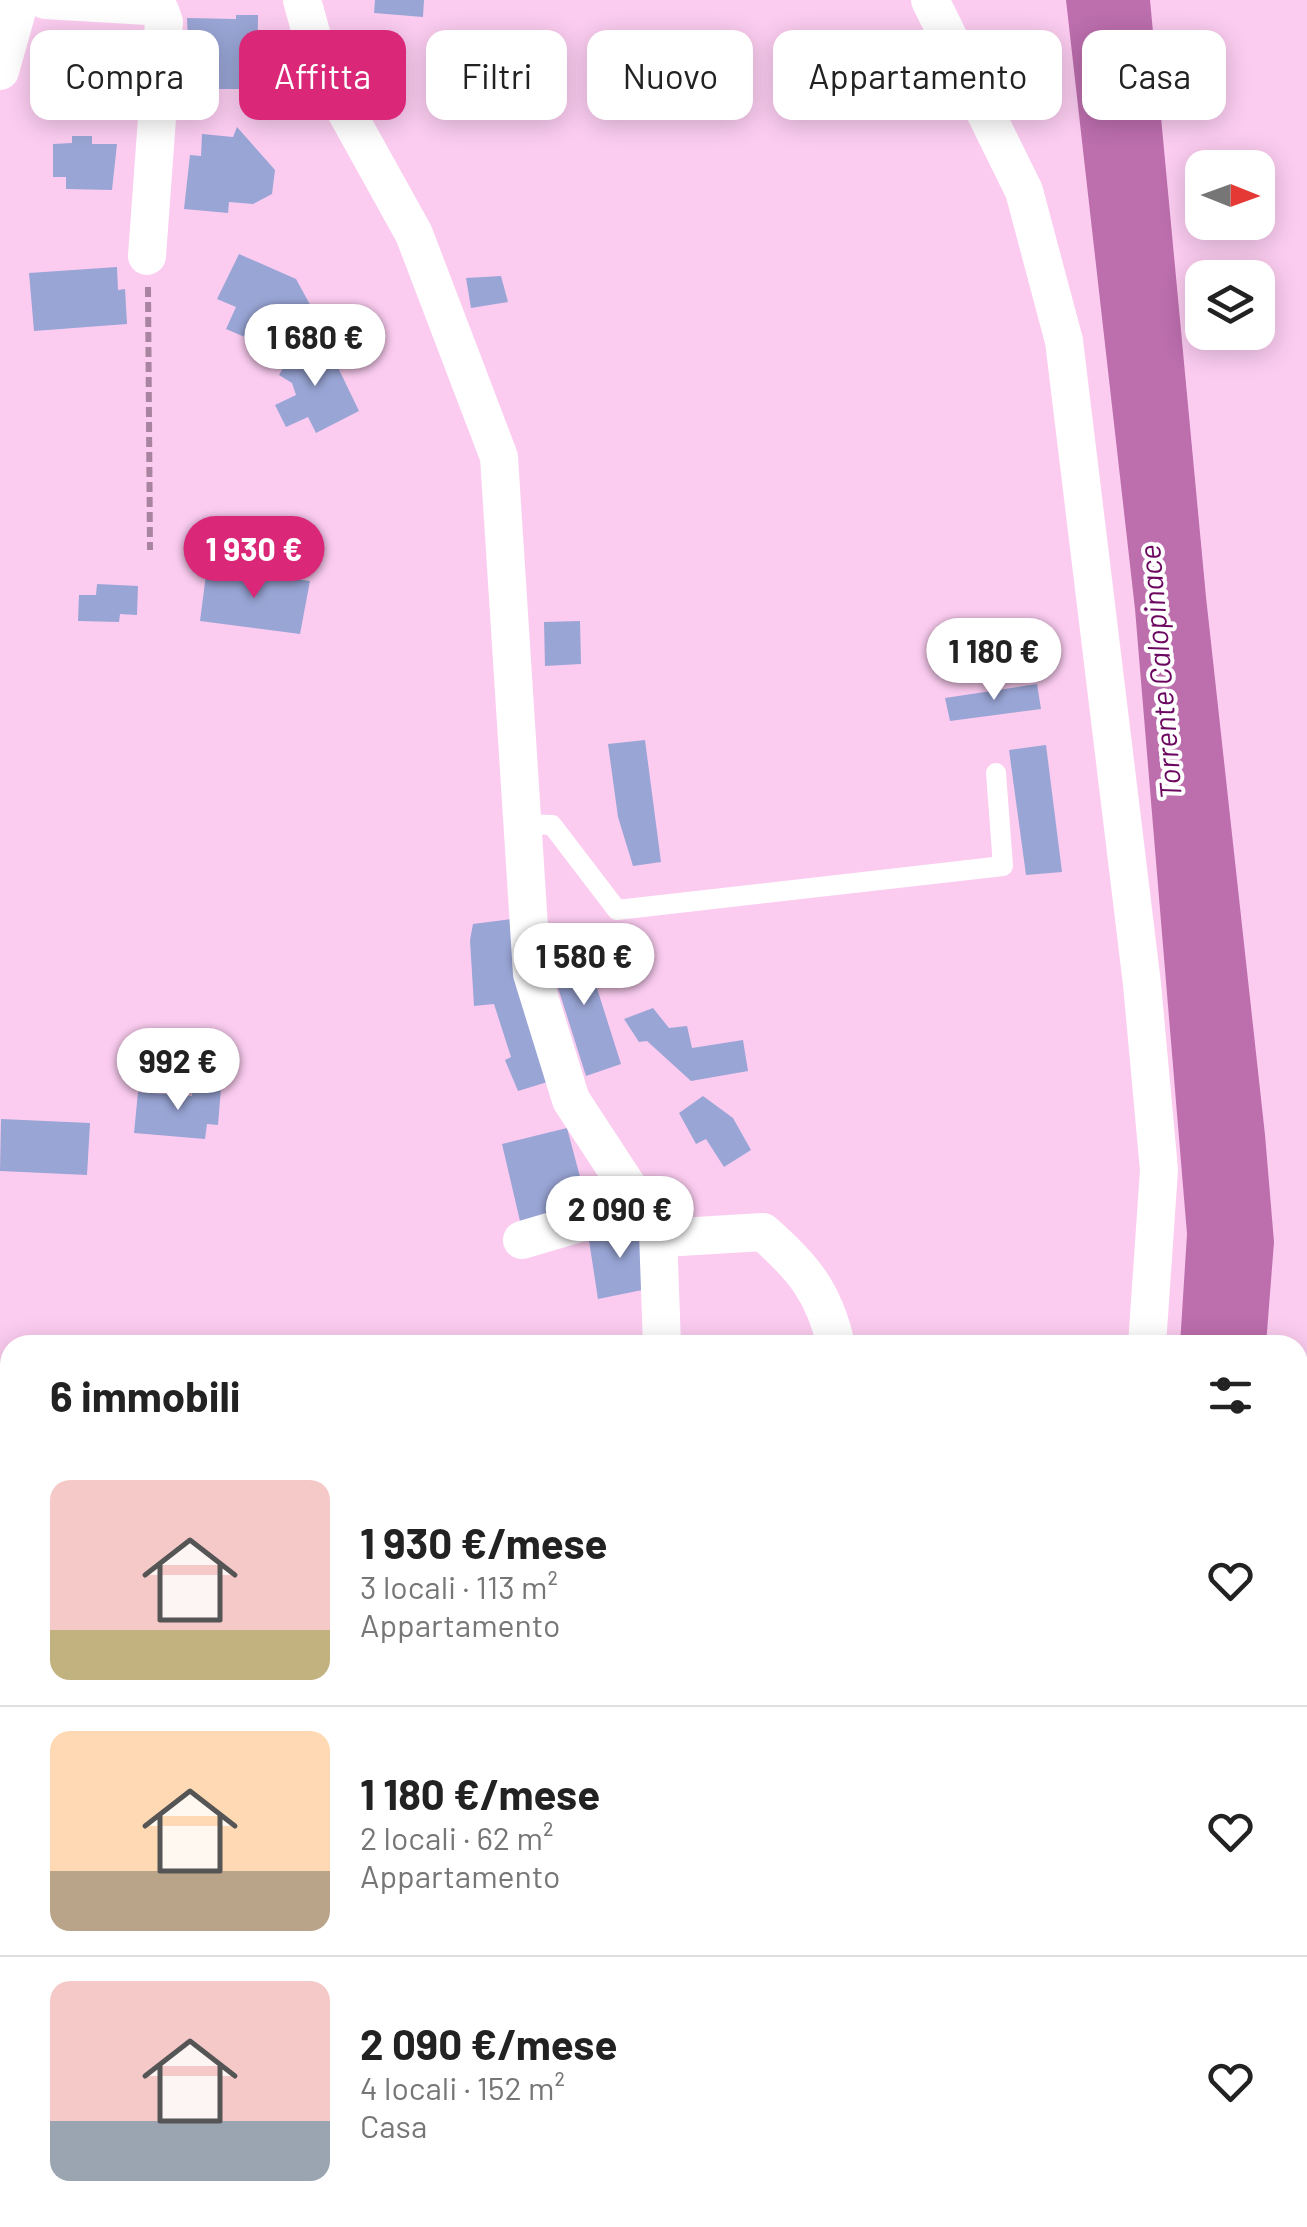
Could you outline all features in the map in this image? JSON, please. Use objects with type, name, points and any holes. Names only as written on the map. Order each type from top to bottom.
[{"type":"street","points":[[0,71],[20,0]]},
{"type":"street","points":[[45,0],[148,6],[160,11],[164,22],[148,256]]},
{"type":"street","points":[[302,0],[316,50],[333,88],[414,234],[499,457],[532,974],[571,1100],[649,1219],[680,1237],[763,1232],[798,1263],[829,1312],[834,1335]]},
{"type":"street","points":[[930,0],[1024,191],[1064,341],[1142,984],[1159,1170],[1148,1335]]},
{"type":"street","points":[[522,1240],[649,1219]]},
{"type":"street","points":[[649,1219],[661,1335]]},
{"type":"lane","points":[[524,824],[552,825],[617,910],[1003,866],[996,772]]},
{"type":"path","points":[[148,256],[150,550]]},
{"type":"water","name":"Torrente Calopinace","points":[[1066,0],[1150,0],[1153,30],[1082,30],[1082,120],[1161,120],[1206,597],[1265,1135],[1274,1242],[1267,1335],[1181,1335],[1187,1234],[1135,609]]},
{"type":"building","points":[[375,0],[424,0],[423,17],[374,13]]},
{"type":"building","points":[[236,15],[258,15],[258,30],[239,30],[239,89],[219,89],[219,30],[188,30],[187,18],[236,19]]},
{"type":"building","points":[[237,127],[275,170],[272,194],[253,204],[229,202],[228,213],[184,209],[190,155],[201,156],[202,134],[233,137]]},
{"type":"building","points":[[72,136],[92,136],[92,144],[117,144],[112,190],[66,189],[66,177],[53,177],[53,144],[72,143]]},
{"type":"building","points":[[239,254],[296,279],[313,310],[275,333],[268,322],[257,317],[247,338],[226,329],[236,307],[217,299]]},
{"type":"building","points":[[117,267],[118,290],[125,289],[127,324],[34,331],[29,273]]},
{"type":"building","points":[[501,276],[508,302],[471,308],[466,278]]},
{"type":"building","points":[[301,337],[332,355],[359,411],[316,433],[308,417],[286,427],[275,405],[296,395],[292,383],[279,375]]},
{"type":"building","points":[[207,567],[310,581],[300,634],[200,621]]},
{"type":"building","points":[[97,584],[138,586],[137,615],[120,614],[119,622],[78,621],[79,595],[96,595]]},
{"type":"building","points":[[580,621],[581,664],[545,666],[544,622]]},
{"type":"building","points":[[1037,684],[1041,709],[950,721],[945,698]]},
{"type":"building","points":[[645,740],[661,862],[633,866],[618,817],[608,744]]},
{"type":"building","points":[[1046,745],[1062,872],[1026,875],[1009,750]]},
{"type":"building","points":[[519,918],[554,1080],[518,1091],[505,1060],[511,1057],[494,1004],[474,1006],[470,940],[473,924]]},
{"type":"building","points":[[582,941],[621,1064],[586,1076],[547,953]]},
{"type":"building","points":[[653,1008],[669,1028],[687,1026],[692,1048],[743,1040],[748,1071],[691,1081],[647,1041],[639,1042],[624,1019]]},
{"type":"building","points":[[193,1085],[221,1088],[218,1125],[207,1124],[205,1139],[134,1133],[138,1092],[192,1096]]},
{"type":"building","points":[[703,1096],[733,1118],[751,1150],[724,1167],[706,1139],[696,1144],[679,1113]]},
{"type":"building","points":[[1,1119],[90,1123],[87,1175],[0,1171]]},
{"type":"building","points":[[567,1128],[587,1203],[520,1221],[502,1144]]},
{"type":"building","points":[[641,1222],[652,1288],[598,1299],[588,1234]]}]
